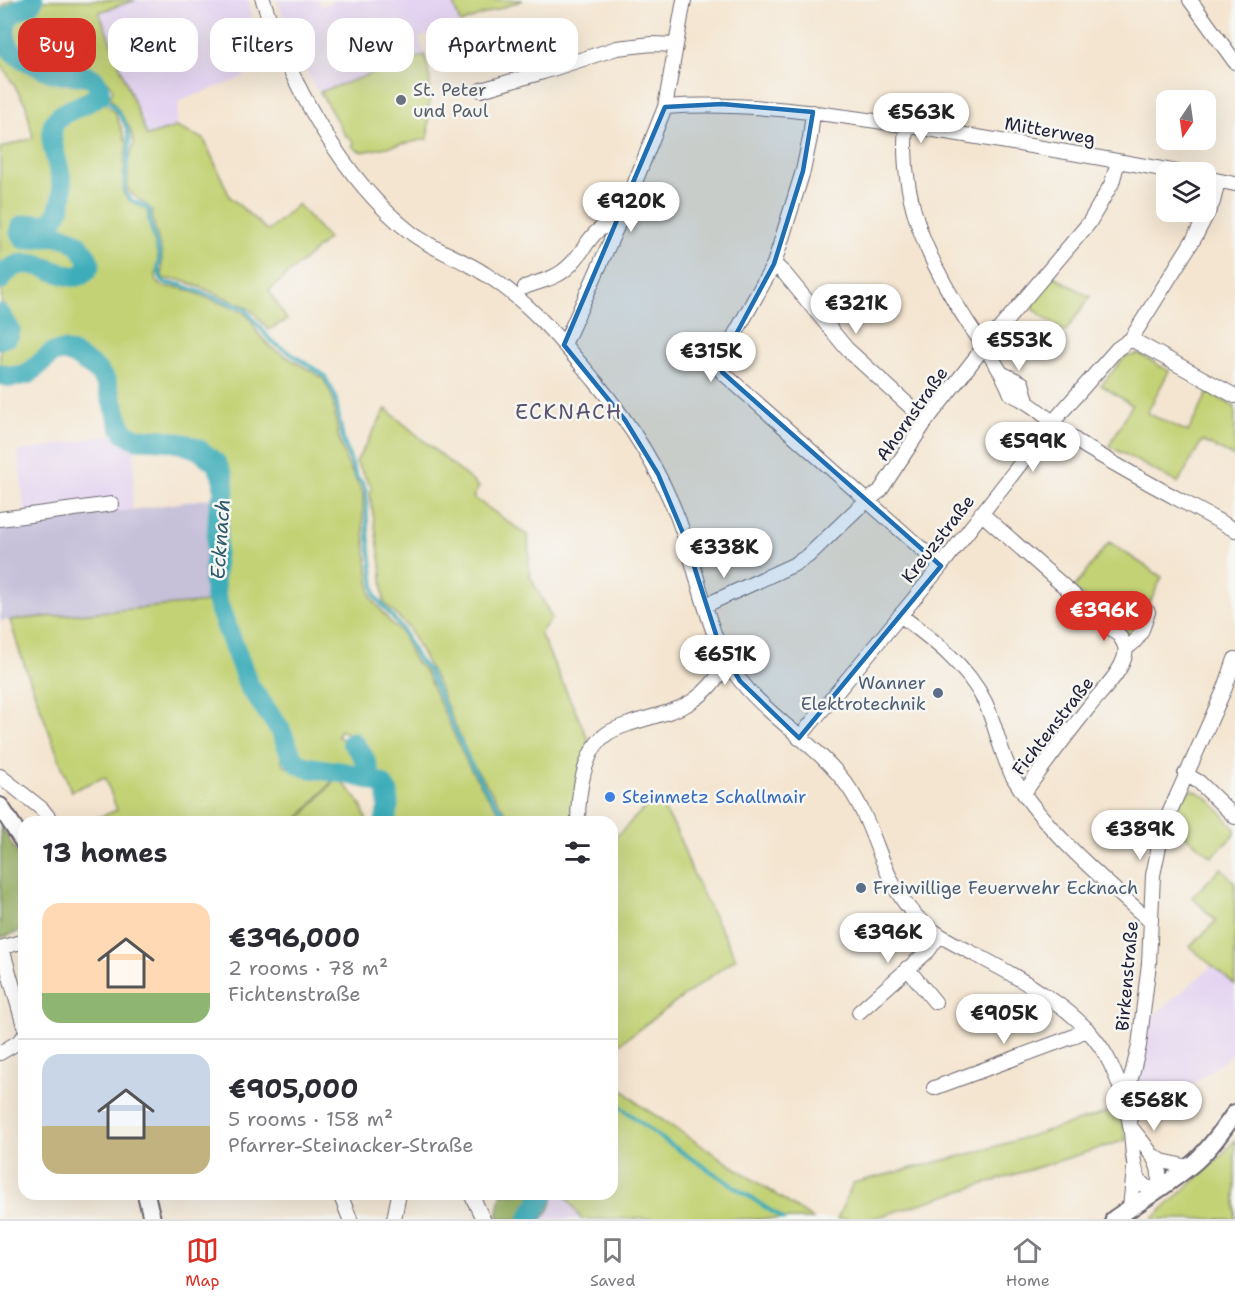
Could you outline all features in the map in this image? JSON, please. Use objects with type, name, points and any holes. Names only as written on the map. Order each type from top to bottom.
[{"type":"main road","points":[[0,806],[18,834]]},
{"type":"main road","points":[[1114,1219],[1188,1167],[1215,1140],[1235,1113]]},
{"type":"main road","points":[[147,1200],[152,1219]]},
{"type":"street","points":[[263,0],[286,64],[308,106],[362,185],[411,233],[438,250],[483,272],[514,294],[564,345],[626,420],[658,474],[682,529],[720,647],[752,694],[827,763],[848,786],[868,820],[896,892],[919,920],[939,936],[1035,988],[1060,1005],[1086,1029],[1098,1042],[1122,1091],[1139,1178],[1143,1185],[1156,1190],[1160,1183],[1160,1175],[1154,1156]]},
{"type":"street","points":[[564,345],[620,220],[665,107],[684,0]]},
{"type":"street","points":[[1190,0],[1235,62]]},
{"type":"street","points":[[481,90],[617,48],[652,44],[676,45]]},
{"type":"street","name":"Mitterweg","points":[[665,107],[722,104],[813,112],[1156,168]]},
{"type":"street","points":[[813,112],[803,171],[780,238],[774,264],[723,356],[720,364],[722,372],[941,566]]},
{"type":"street","points":[[906,126],[904,148],[909,193],[924,243],[953,298],[1003,374],[1011,394],[1027,401],[1077,441],[1132,475],[1235,530]]},
{"type":"street","name":"Ahornstraße","points":[[706,605],[808,556],[857,509],[880,491],[926,421],[984,347],[1089,223],[1112,183],[1118,161]]},
{"type":"street","points":[[1216,180],[1235,184]]},
{"type":"street","points":[[525,287],[560,274],[569,267],[592,234],[606,224],[620,220]]},
{"type":"street","name":"Kreuzstraße","points":[[799,738],[941,566],[1052,423],[1117,349],[1131,339],[1203,222]]},
{"type":"street","points":[[774,264],[785,274],[847,349],[926,421]]},
{"type":"street","points":[[1131,339],[1235,396]]},
{"type":"street","points":[[0,519],[112,504]]},
{"type":"street","points":[[981,513],[1118,634],[1125,642],[1126,648]]},
{"type":"street","name":"Fichtenstraße","points":[[1024,793],[1117,672],[1125,656],[1126,648],[1134,645],[1140,635],[1148,612]]},
{"type":"street","points":[[900,615],[927,635],[958,663],[975,683],[986,704],[1012,775],[1024,793],[1062,838],[1150,921]]},
{"type":"street","name":"Birkenstraße","points":[[1122,1091],[1130,1082],[1139,1046],[1148,974],[1153,875],[1163,827],[1225,688],[1235,659]]},
{"type":"street","points":[[578,816],[581,782],[592,751],[599,741],[608,733],[628,724],[671,711],[695,699],[715,681],[729,662]]},
{"type":"street","points":[[1185,774],[1199,782],[1234,812]]},
{"type":"street","points":[[0,776],[42,809],[47,816]]},
{"type":"street","points":[[859,1012],[928,951],[939,936]]},
{"type":"street","points":[[18,943],[1,948],[18,1006]]},
{"type":"street","points":[[907,968],[935,1002]]},
{"type":"street","points":[[934,1088],[1072,1037],[1086,1029]]},
{"type":"street","points":[[0,1053],[18,1042]]},
{"type":"street","points":[[1130,1126],[1154,1156],[1162,1161],[1188,1167]]},
{"type":"street","points":[[1130,1208],[1135,1164]]},
{"type":"street","points":[[342,1200],[350,1219]]},
{"type":"street","points":[[394,1219],[398,1200]]},
{"type":"street","points":[[474,1200],[483,1219]]},
{"type":"highlighted area","points":[[722,104],[813,112],[803,171],[774,264],[720,364],[722,372],[941,566],[799,738],[740,681],[720,647],[685,538],[658,474],[625,420],[564,345],[665,107]]},
{"type":"shaded area","points":[[136,0],[248,0],[252,18],[210,18],[210,72],[252,72],[179,101],[176,127],[147,137],[122,72],[198,72],[198,18],[108,18],[108,35],[99,12]]},
{"type":"shaded area","points":[[277,0],[318,0],[320,6],[336,0],[452,0],[458,18],[426,18],[426,35],[419,38],[425,55],[414,59],[414,18],[327,18],[327,72],[377,72],[320,92],[315,88],[307,72],[315,72],[315,18],[284,18]]},
{"type":"shaded area","points":[[111,435],[135,444],[132,510],[26,521],[18,452]]},
{"type":"shaded area","points":[[211,498],[208,602],[0,621],[0,524],[132,510]]},
{"type":"shaded area","points":[[1212,966],[1235,985],[1235,1052],[1172,1100],[1136,1100],[1152,1017]]},
{"type":"shaded area","points":[[553,1200],[569,1200],[581,1219],[542,1219]]},
{"type":"green space","points":[[10,0],[27,0],[10,11],[1,25],[3,48],[18,59],[18,72],[46,72],[65,77],[78,76],[90,80],[94,87],[94,94],[55,115],[49,124],[48,153],[57,174],[59,186],[58,206],[55,212],[47,220],[20,224],[17,232],[21,240],[66,239],[80,250],[85,263],[82,269],[61,270],[30,261],[20,261],[10,264],[0,273],[0,148],[33,138],[26,105],[0,62],[0,9]]},
{"type":"green space","points":[[42,0],[136,0],[99,12],[108,35],[108,72],[122,72],[147,136],[176,127],[204,139],[230,197],[268,231],[298,204],[328,239],[269,291],[287,320],[268,330],[247,307],[183,280],[163,279],[162,254],[152,210],[128,190],[128,163],[134,143],[130,128],[110,97],[113,90],[107,80],[92,72],[96,72],[96,18],[18,18],[18,49],[10,36],[12,25],[15,20],[23,13],[39,5]]},
{"type":"green space","points":[[452,0],[523,0],[474,18],[458,18]]},
{"type":"green space","points":[[425,55],[426,72],[428,72],[430,80],[428,139],[362,152],[355,149],[352,145],[354,143],[348,136],[346,137],[320,92],[377,72],[414,72],[414,59]]},
{"type":"green space","points":[[105,103],[115,112],[127,144],[123,193],[129,200],[147,210],[158,258],[157,283],[164,287],[182,288],[243,312],[270,347],[323,378],[332,396],[339,439],[347,463],[363,493],[363,523],[371,597],[390,622],[401,632],[414,660],[425,671],[468,765],[502,816],[392,816],[394,806],[393,792],[386,781],[372,772],[366,751],[358,741],[340,730],[337,735],[355,752],[363,765],[360,771],[308,764],[297,753],[285,727],[288,725],[267,703],[252,678],[220,598],[219,580],[224,510],[230,492],[227,477],[218,460],[199,445],[185,440],[164,434],[137,433],[129,429],[124,421],[111,379],[98,364],[78,349],[52,346],[31,365],[15,374],[0,370],[0,345],[15,342],[20,329],[3,313],[2,308],[2,287],[11,270],[23,267],[37,269],[78,283],[93,275],[96,269],[92,252],[74,235],[58,232],[31,236],[24,232],[27,227],[52,225],[61,219],[68,188],[57,148],[57,132],[63,120],[87,107]]},
{"type":"green space","points":[[1052,275],[1090,297],[1065,332],[1028,305]]},
{"type":"green space","points":[[1139,354],[1169,371],[1147,413],[1188,432],[1208,392],[1235,407],[1235,457],[1202,441],[1178,483],[1109,446],[1132,405],[1101,385],[1125,357]]},
{"type":"green space","points":[[386,409],[479,487],[473,497],[528,536],[530,576],[552,618],[540,633],[589,741],[582,762],[576,816],[508,816],[471,762],[436,680],[408,627],[384,603],[381,564],[370,495],[372,488],[356,462]]},
{"type":"green space","points":[[1109,542],[1162,577],[1134,636],[1129,636],[1122,631],[1074,588]]},
{"type":"green space","points":[[208,602],[244,689],[275,732],[283,765],[336,777],[300,816],[102,816],[117,810],[105,777],[71,791],[10,620]]},
{"type":"green space","points":[[337,778],[356,797],[365,816],[302,816]]},
{"type":"green space","points":[[1193,790],[1211,801],[1235,829],[1235,834],[1212,857],[1172,825],[1181,800]]},
{"type":"green space","points":[[653,799],[661,807],[677,832],[697,882],[736,958],[618,1045],[618,835]]},
{"type":"green space","points":[[1,826],[18,855],[18,932],[0,938]]},
{"type":"green space","points":[[1221,868],[1235,883],[1235,985],[1190,947],[1216,921],[1192,897]]},
{"type":"green space","points":[[618,1085],[641,1106],[813,1219],[581,1219],[569,1200],[618,1200]]},
{"type":"green space","points":[[1119,1109],[1126,1140],[871,1219],[837,1219],[853,1183],[977,1152]]},
{"type":"green space","points":[[1235,1140],[1235,1219],[1152,1219],[1220,1157]]},
{"type":"green space","points":[[500,1200],[553,1200],[542,1219],[497,1219]]},
{"type":"waterway","name":"Ecknach","points":[[0,280],[12,268],[24,264],[37,265],[74,276],[83,274],[90,264],[79,246],[69,239],[56,236],[24,239],[20,233],[22,226],[49,223],[59,209],[62,186],[52,142],[54,123],[63,114],[89,102],[100,94],[98,86],[89,77],[51,72],[24,60],[8,46],[6,23],[12,14],[33,0]]},
{"type":"waterway","points":[[100,94],[111,104],[125,123],[129,138],[125,192],[131,200],[149,209],[150,223],[160,257],[158,268],[161,279],[165,283],[182,285],[245,309],[271,341],[324,375],[335,395],[343,440],[356,476],[366,491],[375,596],[402,629],[417,658],[428,670],[470,763],[505,816]]},
{"type":"waterway","name":"Ecknach","points":[[0,314],[10,330],[8,336],[0,339]]},
{"type":"waterway","name":"Ecknach","points":[[0,374],[11,377],[28,374],[52,353],[64,351],[73,354],[96,369],[106,382],[120,425],[125,433],[136,439],[164,440],[184,444],[198,449],[216,463],[223,477],[224,493],[219,508],[214,582],[216,599],[249,686],[280,729],[291,755],[298,763],[306,767],[346,773],[382,784],[388,793],[386,816]]},
{"type":"waterway","name":"Ecknach","points":[[352,742],[364,759],[370,779]]},
{"type":"waterway","points":[[618,1105],[658,1136],[783,1219]]},
{"type":"waterway","name":"Ecknach","points":[[529,1219],[540,1200]]},
{"type":"place","name":"St. Peter und Paul","points":[[401,100]]},
{"type":"place","name":"Wanner Elektrotechnik","points":[[938,693]]},
{"type":"place","name":"Steinmetz Schallmair","points":[[610,797]]},
{"type":"place","name":"Freiwillige Feuerwehr Ecknach","points":[[861,888]]},
{"type":"district","name":"ECKNACH","points":[[569,412]]}]
